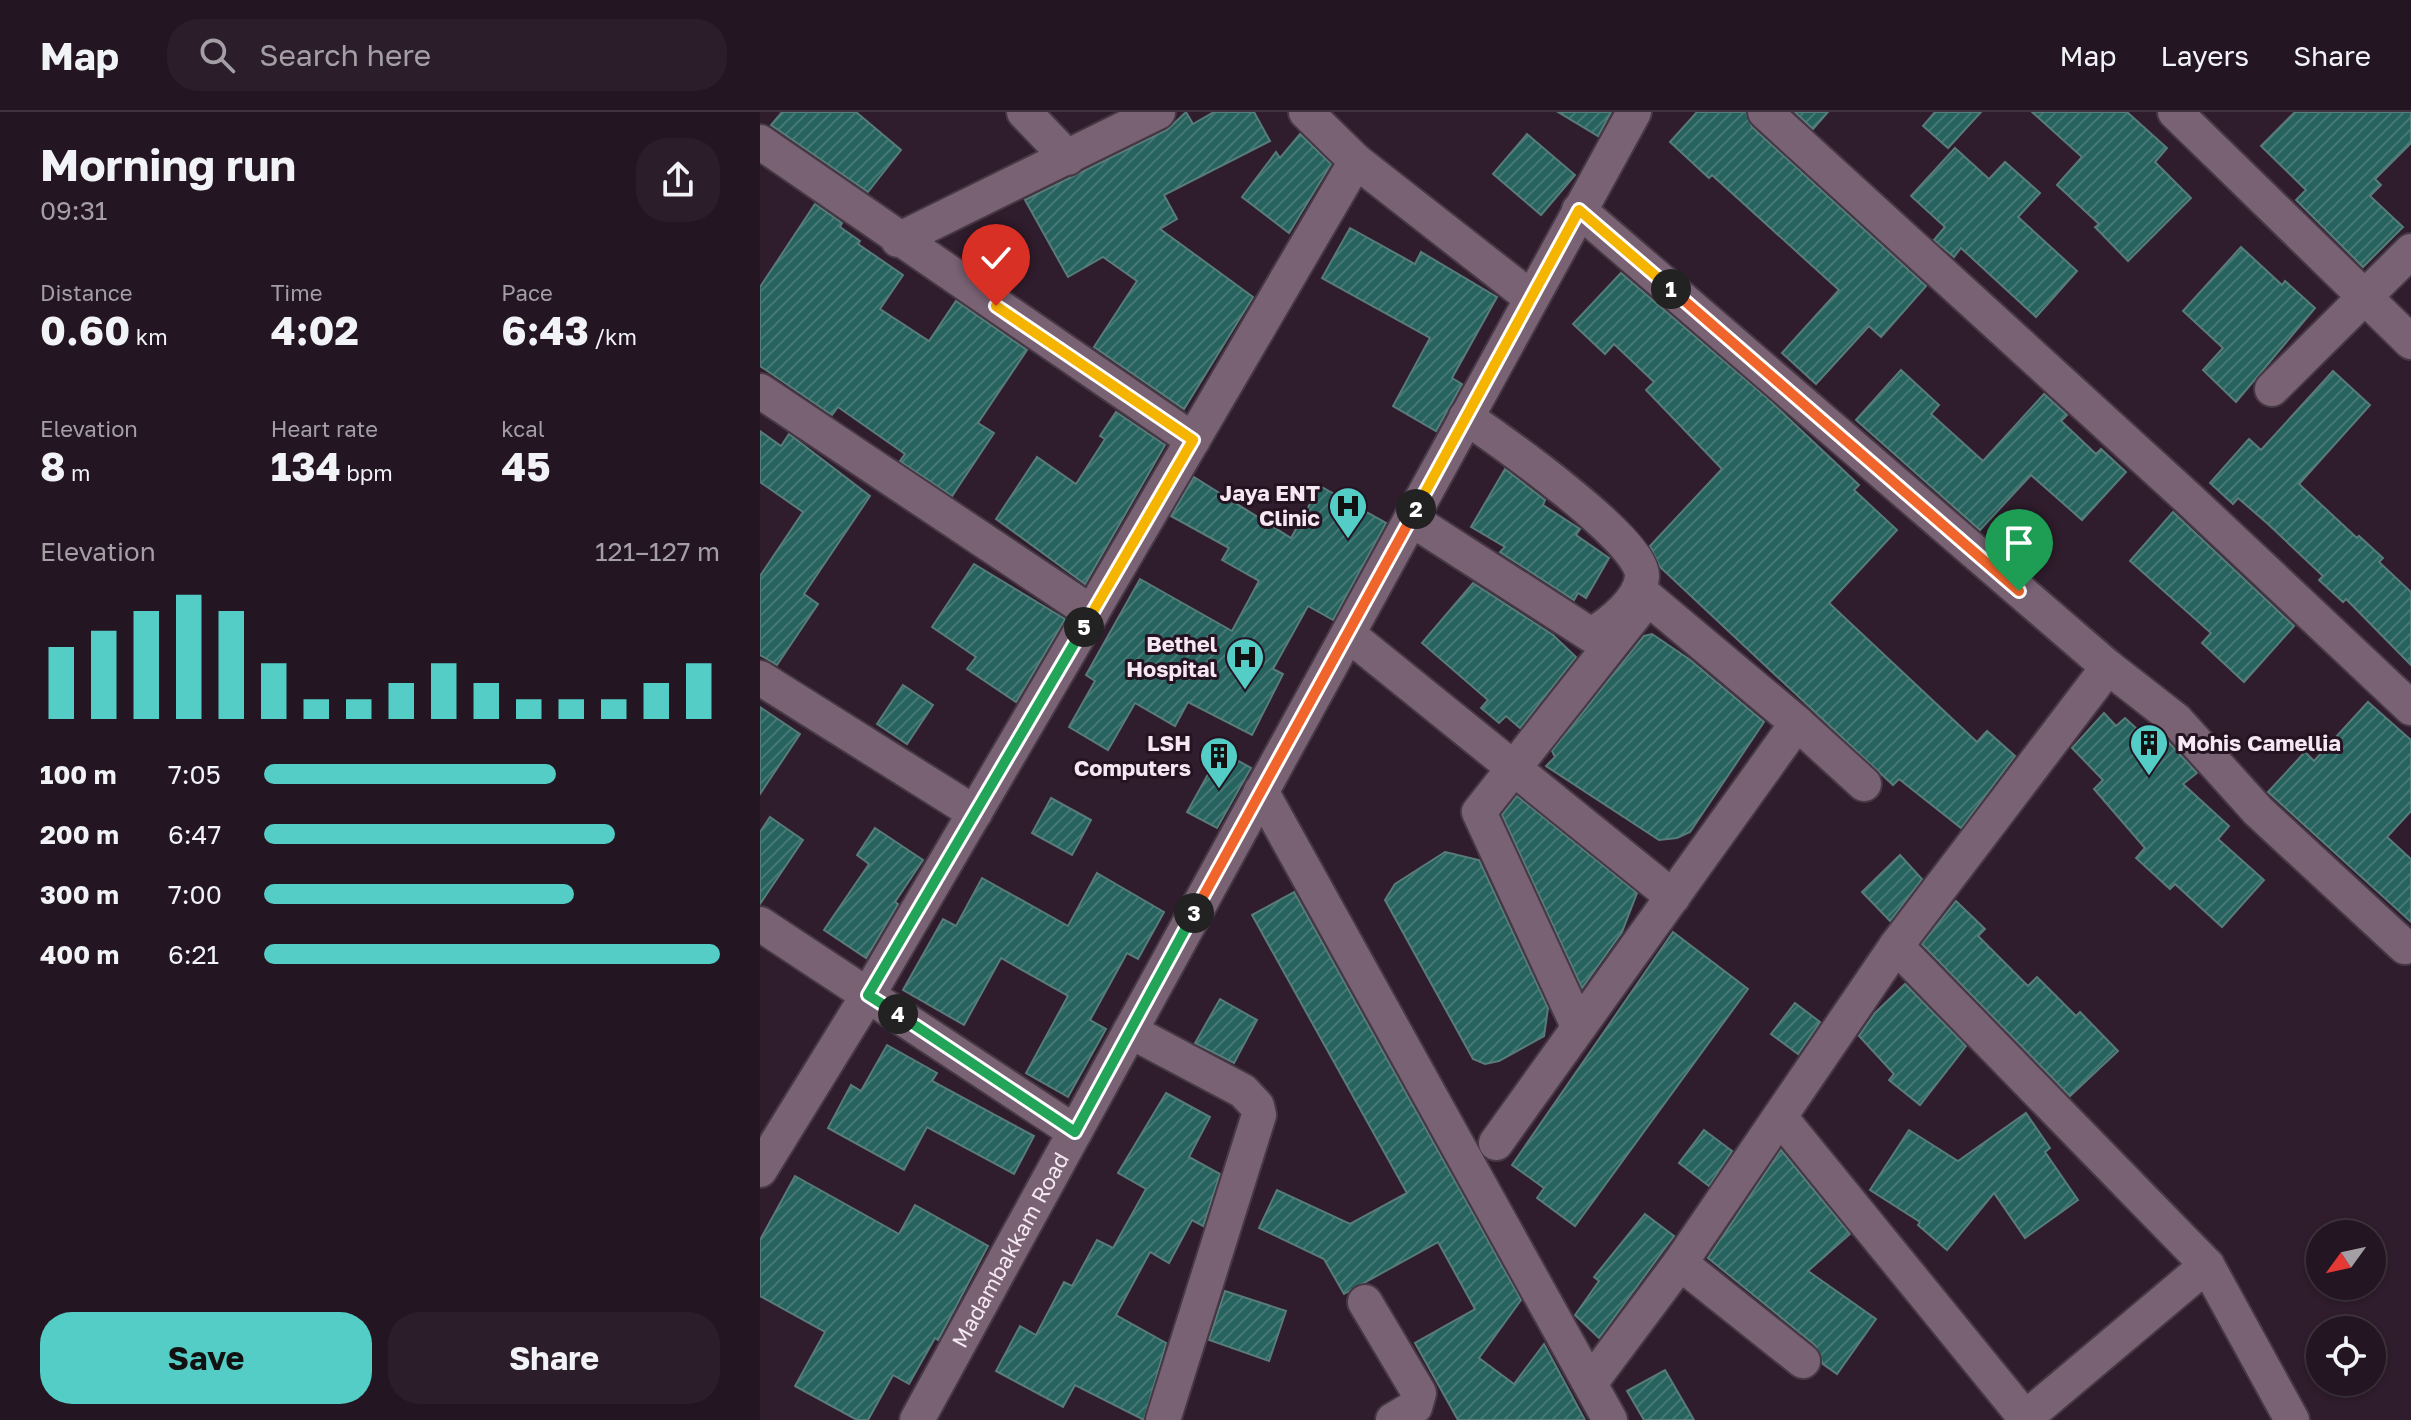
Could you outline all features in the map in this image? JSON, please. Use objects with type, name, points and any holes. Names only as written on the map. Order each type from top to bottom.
[{"type":"street","points":[[1024,112],[1068,158]]},
{"type":"street","points":[[898,240],[1158,112]]},
{"type":"street","points":[[1306,112],[1356,161],[1530,297]]},
{"type":"street","name":"Madambakkam Road","points":[[917,1420],[1634,112]]},
{"type":"street","points":[[1765,112],[2189,499],[2411,708]]},
{"type":"street","points":[[2175,112],[2411,342]]},
{"type":"street","points":[[760,142],[898,240],[1193,440]]},
{"type":"street","points":[[760,1170],[868,995],[1356,161]]},
{"type":"street","points":[[1579,210],[2108,667],[2176,720],[2258,811],[2405,947]]},
{"type":"street","points":[[2272,389],[2411,251]]},
{"type":"street","points":[[760,391],[1092,613]]},
{"type":"street","points":[[1411,519],[1591,635],[1607,626],[1638,592],[1643,574],[1633,553],[1554,480],[1466,417]]},
{"type":"street","points":[[1578,1026],[1479,812],[1648,598],[1797,723],[1864,784]]},
{"type":"street","points":[[1349,635],[1673,897]]},
{"type":"street","points":[[1591,1382],[1680,1263],[1896,946],[2108,667]]},
{"type":"street","points":[[760,678],[975,813]]},
{"type":"street","points":[[1496,1143],[1797,723]]},
{"type":"street","points":[[1261,791],[1610,1420]]},
{"type":"street","points":[[760,924],[1075,1132]]},
{"type":"street","points":[[1896,946],[2207,1265],[2292,1420]]},
{"type":"street","points":[[1130,1031],[1243,1091],[1257,1106],[1259,1115],[1163,1420]]},
{"type":"street","points":[[1780,1117],[2025,1419],[2207,1265]]},
{"type":"street","points":[[1680,1263],[1803,1361]]},
{"type":"street","points":[[1365,1302],[1419,1393],[1419,1402],[1415,1407],[1393,1420]]},
{"type":"building","points":[[782,112],[856,112],[901,150],[868,192],[771,125]]},
{"type":"building","points":[[1186,112],[1193,124],[1214,112],[1254,112],[1270,141],[1164,195],[1177,219],[1160,229],[1253,297],[1184,409],[1094,347],[1137,281],[1103,257],[1068,277],[1025,200],[1167,130]]},
{"type":"building","points":[[1558,112],[1611,112],[1598,136]]},
{"type":"building","points":[[1697,112],[1746,112],[1752,127],[1926,286],[1881,337],[1869,326],[1816,384],[1782,353],[1839,290],[1712,175],[1709,178],[1670,142]]},
{"type":"building","points":[[1795,112],[1828,112],[1813,129]]},
{"type":"building","points":[[1935,112],[1981,112],[1948,148],[1923,126]]},
{"type":"building","points":[[2032,112],[2127,112],[2167,148],[2155,162],[2191,198],[2128,261],[2095,227],[2099,224],[2057,185],[2082,157]]},
{"type":"building","points":[[2295,112],[2411,112],[2411,143],[2375,179],[2381,185],[2370,196],[2403,227],[2363,267],[2296,200],[2306,190],[2261,146]]},
{"type":"building","points":[[1300,134],[1331,164],[1289,233],[1242,197],[1276,152],[1280,158]]},
{"type":"building","points":[[1527,134],[1575,175],[1541,215],[1493,174]]},
{"type":"building","points":[[1955,148],[1989,179],[2005,162],[2040,193],[2018,217],[2077,271],[2036,317],[1961,248],[1954,257],[1934,240],[1945,227],[1911,196]]},
{"type":"building","points":[[815,204],[842,223],[840,227],[860,241],[858,244],[903,275],[880,309],[929,341],[956,301],[1027,350],[978,423],[994,433],[952,496],[900,461],[905,454],[838,407],[832,415],[760,366],[760,287]]},
{"type":"building","points":[[1350,228],[1415,264],[1421,252],[1497,297],[1452,378],[1462,384],[1436,431],[1393,406],[1430,338],[1322,278]]},
{"type":"building","points":[[2241,247],[2282,285],[2285,281],[2315,308],[2236,402],[2203,370],[2223,348],[2183,311]]},
{"type":"building","points":[[1621,273],[1767,398],[1859,485],[1854,490],[1897,530],[1829,603],[1977,742],[1987,731],[2015,756],[1961,828],[1899,779],[1893,785],[1660,567],[1650,546],[1722,469],[1646,390],[1654,382],[1614,344],[1605,354],[1573,324]]},
{"type":"building","points":[[1901,370],[1939,405],[1931,414],[1983,461],[2044,394],[2067,415],[2061,421],[2096,454],[2101,449],[2126,472],[2082,520],[2031,475],[1980,530],[1856,420]]},
{"type":"building","points":[[2333,371],[2370,405],[2299,484],[2383,558],[2379,562],[2411,592],[2411,665],[2346,599],[2343,602],[2319,580],[2323,576],[2268,524],[2238,498],[2233,504],[2210,483],[2249,439],[2261,450]]},
{"type":"building","points":[[1116,412],[1165,445],[1085,584],[996,519],[1037,457],[1076,484],[1105,439],[1100,436]]},
{"type":"building","points":[[760,431],[781,446],[789,434],[870,496],[804,594],[818,604],[777,665],[760,655],[760,576],[803,512],[760,482]]},
{"type":"building","points":[[1505,469],[1545,500],[1543,505],[1580,529],[1576,535],[1609,558],[1586,598],[1578,593],[1574,600],[1500,552],[1505,547],[1471,527]]},
{"type":"building","points":[[1194,477],[1291,538],[1320,486],[1386,523],[1333,620],[1308,606],[1273,669],[1283,674],[1252,735],[1188,702],[1175,726],[1135,703],[1108,750],[1069,727],[1095,681],[1086,675],[1140,579],[1232,631],[1259,581],[1222,560],[1229,548],[1171,516]]},
{"type":"building","points":[[2173,512],[2294,626],[2244,682],[2202,643],[2211,633],[2130,561]]},
{"type":"building","points":[[974,564],[1065,619],[1016,702],[967,669],[976,657],[932,627]]},
{"type":"building","points":[[1473,583],[1553,635],[1576,657],[1520,728],[1506,716],[1499,723],[1481,708],[1488,700],[1422,643]]},
{"type":"building","points":[[1652,634],[1689,659],[1764,722],[1690,832],[1677,838],[1659,840],[1546,766],[1555,757],[1552,751],[1644,636]]},
{"type":"building","points":[[903,685],[933,705],[907,744],[877,724]]},
{"type":"building","points":[[2368,702],[2411,740],[2411,811],[2387,837],[2411,859],[2411,922],[2268,792],[2305,752],[2314,761]]},
{"type":"building","points":[[760,707],[800,734],[760,794]]},
{"type":"building","points":[[2104,713],[2116,726],[2125,718],[2148,739],[2157,731],[2162,735],[2197,773],[2183,784],[2229,826],[2218,839],[2264,880],[2222,927],[2175,884],[2170,889],[2136,858],[2145,848],[2094,789],[2103,780],[2072,748]]},
{"type":"building","name":"LSH Computers","points":[[1221,751],[1251,768],[1217,828],[1187,812]]},
{"type":"building","points":[[1517,796],[1637,893],[1622,932],[1582,988],[1502,815]]},
{"type":"building","points":[[1051,798],[1091,820],[1072,855],[1032,833]]},
{"type":"building","points":[[770,817],[803,840],[760,904],[760,832]]},
{"type":"building","points":[[875,828],[923,860],[895,902],[898,904],[866,958],[824,930],[869,864],[857,855]]},
{"type":"building","points":[[1445,852],[1479,860],[1548,1008],[1544,1036],[1499,1061],[1485,1064],[1473,1059],[1385,900],[1395,884]]},
{"type":"building","points":[[1900,855],[1922,879],[1890,921],[1862,892]]},
{"type":"building","points":[[1097,873],[1164,912],[1138,959],[1127,953],[1090,1020],[1106,1029],[1068,1097],[1026,1073],[1068,996],[1001,958],[964,1025],[903,990],[943,919],[956,926],[982,878],[1068,926]]},
{"type":"building","points":[[1294,892],[1521,1300],[1479,1358],[1514,1384],[1544,1344],[1585,1420],[1458,1420],[1415,1343],[1475,1309],[1438,1242],[1344,1294],[1324,1259],[1259,1228],[1277,1190],[1350,1224],[1407,1193],[1252,915]]},
{"type":"building","points":[[1956,901],[1985,929],[1978,936],[2028,986],[2037,977],[2076,1016],[2080,1012],[2118,1051],[2070,1096],[1922,944]]},
{"type":"building","points":[[1673,932],[1748,989],[1575,1226],[1537,1198],[1544,1188],[1512,1165]]},
{"type":"building","points":[[1905,984],[1966,1046],[1920,1105],[1889,1080],[1894,1074],[1859,1036],[1875,1013]]},
{"type":"building","points":[[1220,999],[1257,1020],[1234,1063],[1195,1043]]},
{"type":"building","points":[[1795,1003],[1820,1022],[1798,1054],[1771,1034]]},
{"type":"building","points":[[887,1045],[937,1073],[932,1081],[1034,1136],[1014,1174],[927,1127],[904,1170],[828,1128],[851,1085],[861,1091]]},
{"type":"building","points":[[1166,1093],[1210,1117],[1189,1157],[1220,1174],[1203,1226],[1192,1220],[1169,1263],[1150,1252],[1116,1315],[1166,1343],[1144,1420],[1075,1385],[1063,1407],[996,1371],[1020,1326],[1036,1335],[1064,1282],[1072,1286],[1097,1240],[1113,1248],[1146,1189],[1118,1173]]},
{"type":"building","points":[[2026,1113],[2050,1148],[2045,1152],[2078,1200],[2025,1238],[1994,1193],[1947,1250],[1918,1225],[1920,1222],[1870,1190],[1909,1130],[1958,1161]]},
{"type":"building","points":[[1704,1130],[1732,1151],[1709,1186],[1679,1163]]},
{"type":"building","points":[[1781,1150],[1850,1234],[1808,1271],[1876,1319],[1837,1374],[1823,1364],[1815,1345],[1708,1258]]},
{"type":"building","points":[[795,1176],[899,1234],[915,1205],[988,1246],[938,1340],[935,1338],[909,1384],[893,1375],[868,1420],[857,1420],[795,1386],[825,1332],[760,1296],[760,1240]]},
{"type":"building","points":[[1645,1214],[1674,1236],[1599,1338],[1575,1315],[1599,1281],[1594,1277]]},
{"type":"building","points":[[1225,1291],[1286,1311],[1269,1361],[1209,1340]]},
{"type":"building","points":[[1665,1370],[1694,1420],[1644,1420],[1627,1391]]},
{"type":"place","name":"Jaya ENT Clinic","points":[[1348,540]]},
{"type":"place","name":"Bethel Hospital","points":[[1245,691]]},
{"type":"place","name":"Mohis Camellia","points":[[2149,777]]},
{"type":"place","name":"LSH Computers","points":[[1219,790]]},
{"type":"route","points":[[996,306],[1193,440],[868,995],[1075,1132],[1579,210],[2019,591]]}]
